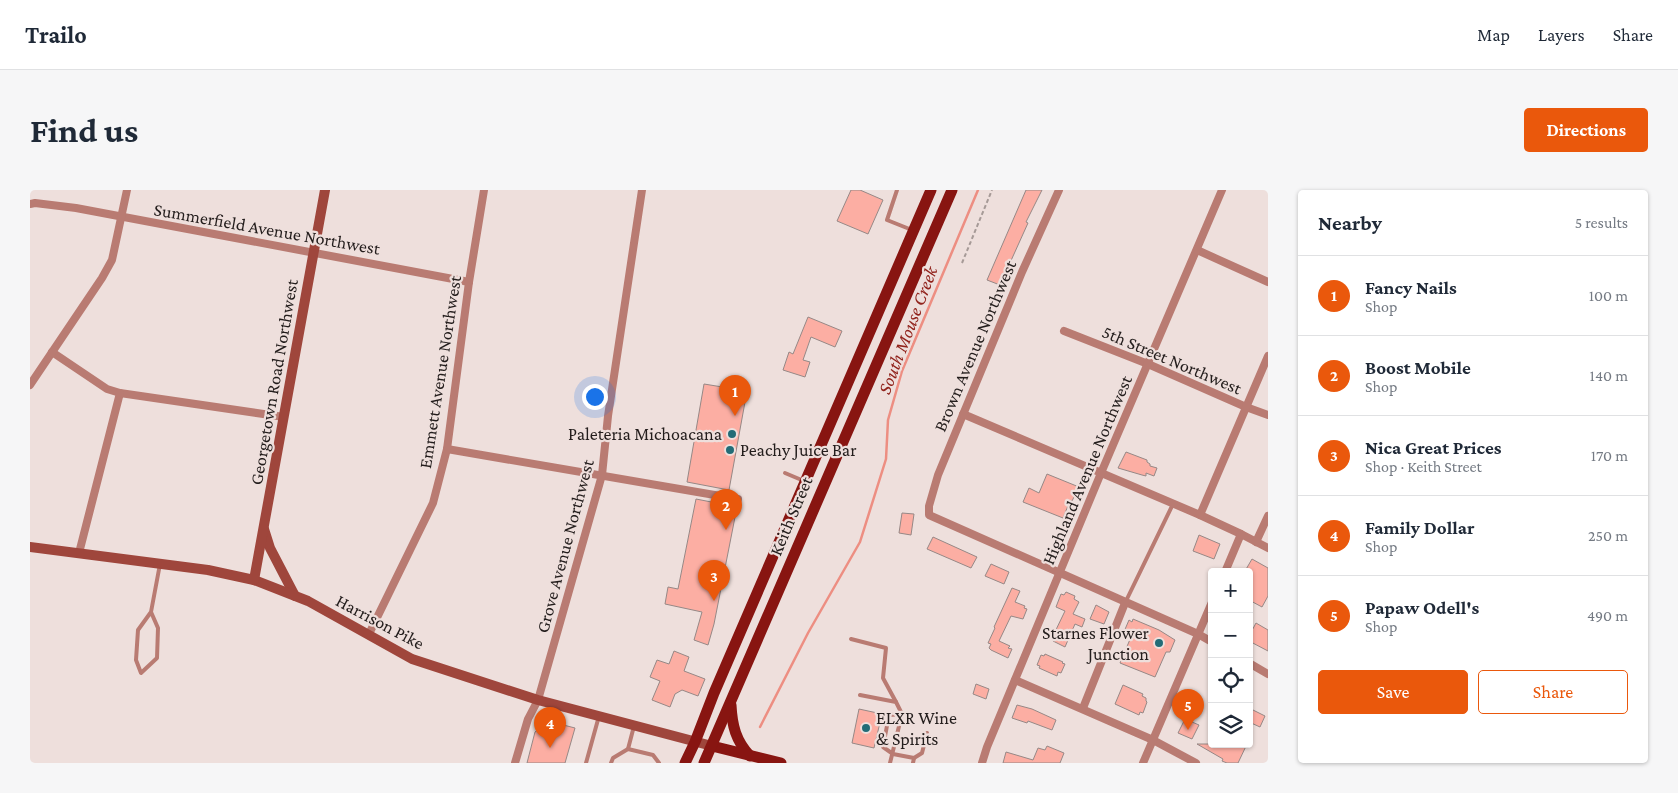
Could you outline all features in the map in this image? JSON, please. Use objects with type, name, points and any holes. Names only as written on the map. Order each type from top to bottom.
[{"type":"main road","name":"Georgetown Road Northwest","points":[[254,580],[325,190]]},
{"type":"main road","name":"Keith Street","points":[[685,763],[931,190]]},
{"type":"main road","name":"Keith Street","points":[[704,763],[952,190]]},
{"type":"main road","points":[[806,482],[822,488]]},
{"type":"main road","points":[[264,526],[270,548],[295,596]]},
{"type":"main road","name":"Harrison Pike","points":[[30,547],[208,570],[254,580],[308,601],[412,659],[538,700],[712,746]]},
{"type":"main road","points":[[731,702],[736,734],[741,746],[750,756]]},
{"type":"main road","points":[[712,746],[781,763]]},
{"type":"street","points":[[30,385],[102,278],[112,260],[122,218],[126,190]]},
{"type":"street","name":"Emmett Avenue Northwest","points":[[368,634],[433,503],[447,449],[469,282],[484,190]]},
{"type":"street","name":"Grove Avenue Northwest","points":[[515,763],[528,719],[538,700],[602,476],[608,416],[642,190]]},
{"type":"street","name":"Brown Avenue Northwest","points":[[1059,190],[1022,272],[963,414],[928,506],[929,516],[1059,573]]},
{"type":"street","name":"Highland Avenue Northwest","points":[[982,763],[1059,573],[1222,190]]},
{"type":"street","name":"Summerfield Avenue Northwest","points":[[30,204],[76,208],[469,282]]},
{"type":"street","points":[[1197,250],[1268,282]]},
{"type":"street","name":"5th Street Northwest","points":[[1064,331],[1268,415]]},
{"type":"street","points":[[52,352],[107,389],[120,393],[284,417]]},
{"type":"street","points":[[1200,515],[1268,356]]},
{"type":"street","points":[[79,553],[120,393]]},
{"type":"street","points":[[963,414],[1200,515],[1268,548]]},
{"type":"street","points":[[447,449],[738,499]]},
{"type":"street","points":[[1256,542],[1268,516]]},
{"type":"street","points":[[1227,568],[1241,534]]},
{"type":"street","points":[[1059,573],[1208,640]]},
{"type":"street","points":[[1083,708],[1125,603]]},
{"type":"street","points":[[1143,763],[1208,611]]},
{"type":"street","points":[[1253,665],[1268,674]]},
{"type":"street","points":[[1015,680],[1083,708],[1093,716],[1153,740],[1196,763]]},
{"type":"lane","points":[[897,190],[887,220],[914,230]]},
{"type":"lane","points":[[785,473],[806,482]]},
{"type":"lane","points":[[1125,603],[1173,504]]},
{"type":"lane","points":[[151,612],[158,628],[157,658],[141,673],[136,660],[138,630],[151,612],[160,564]]},
{"type":"lane","points":[[851,639],[886,648],[883,678],[902,714],[890,763]]},
{"type":"lane","points":[[860,695],[896,702]]},
{"type":"lane","points":[[902,714],[889,715],[883,747],[892,754],[913,761],[922,752],[926,733]]},
{"type":"lane","points":[[586,763],[599,716]]},
{"type":"lane","points":[[611,763],[613,758],[628,748],[634,726]]},
{"type":"lane","points":[[628,748],[653,755],[659,763]]},
{"type":"path","points":[[962,262],[992,190]]},
{"type":"building","points":[[851,190],[860,190],[883,200],[868,234],[837,221]]},
{"type":"building","points":[[1026,190],[1042,190],[1026,222],[1028,223],[1000,285],[987,280]]},
{"type":"building","points":[[808,317],[842,331],[835,347],[811,337],[803,360],[810,362],[805,377],[783,370],[789,352],[793,354]]},
{"type":"building","points":[[704,384],[747,391],[729,490],[687,482]]},
{"type":"building","points":[[1126,452],[1147,460],[1150,466],[1157,468],[1154,476],[1146,473],[1146,476],[1118,468]]},
{"type":"building","points":[[1047,474],[1079,487],[1072,501],[1070,501],[1063,518],[1023,502],[1029,488],[1039,493]]},
{"type":"building","points":[[696,499],[737,507],[714,624],[708,645],[694,640],[702,612],[665,604],[668,587],[678,589]]},
{"type":"building","points":[[902,513],[914,514],[911,535],[899,533]]},
{"type":"building","points":[[1199,535],[1220,544],[1214,559],[1193,551]]},
{"type":"building","points":[[933,537],[977,557],[971,568],[927,549]]},
{"type":"building","points":[[1252,559],[1268,568],[1268,596],[1262,607],[1253,602],[1253,568],[1247,568]]},
{"type":"building","points":[[991,564],[1009,572],[1004,584],[985,576]]},
{"type":"building","points":[[1012,588],[1020,591],[1015,602],[1025,606],[1024,608],[1027,609],[1023,619],[1011,616],[999,641],[1010,646],[1008,648],[1012,649],[1008,658],[991,650],[989,648],[991,644],[988,643]]},
{"type":"building","points":[[1066,592],[1075,596],[1074,599],[1079,602],[1073,614],[1085,619],[1082,627],[1075,624],[1065,647],[1053,641],[1054,638],[1052,638],[1065,611],[1056,607],[1061,594],[1064,595]]},
{"type":"building","points":[[1096,605],[1109,612],[1104,624],[1090,619]]},
{"type":"building","points":[[1133,619],[1159,630],[1175,640],[1170,652],[1166,652],[1155,677],[1120,663],[1131,637],[1123,634],[1129,620],[1132,622]]},
{"type":"building","points":[[1256,623],[1268,630],[1268,651],[1253,643],[1253,629]]},
{"type":"building","points":[[674,651],[689,657],[684,671],[705,679],[698,696],[682,690],[675,694],[670,707],[652,700],[660,681],[650,677],[657,660],[669,664]]},
{"type":"building","points":[[1045,654],[1065,664],[1061,673],[1058,672],[1057,676],[1039,668],[1040,666],[1037,665],[1041,655],[1044,656]]},
{"type":"building","points":[[976,684],[989,689],[986,699],[973,694]]},
{"type":"building","points":[[1123,685],[1143,694],[1142,696],[1146,698],[1147,702],[1143,713],[1140,712],[1139,715],[1115,704]]},
{"type":"building","points":[[1017,705],[1032,709],[1056,720],[1052,730],[1028,721],[1027,723],[1012,718]]},
{"type":"building","points":[[859,709],[882,714],[874,748],[852,743]]},
{"type":"building","points":[[1253,710],[1265,716],[1260,727],[1253,724]]},
{"type":"building","points":[[1185,719],[1199,725],[1192,739],[1178,733]]},
{"type":"building","points":[[548,721],[575,728],[565,763],[527,763],[535,732]]},
{"type":"building","points":[[1197,744],[1208,744],[1208,748],[1245,748],[1238,763],[1227,763],[1222,761],[1223,759]]},
{"type":"building","points":[[1047,746],[1064,753],[1060,763],[1003,763],[1006,752],[1033,760],[1038,748],[1045,750]]},
{"type":"waterway","name":"South Mouse Creek","points":[[760,727],[808,633],[860,542],[886,459],[888,420],[902,371],[978,190]]},
{"type":"place","name":"Fancy Nails","points":[[735,416]]},
{"type":"place","name":"Paleteria Michoacana","points":[[732,434]]},
{"type":"place","name":"Peachy Juice Bar","points":[[730,450]]},
{"type":"place","name":"Boost Mobile","points":[[726,530]]},
{"type":"place","name":"Nica Great Prices","points":[[714,601]]},
{"type":"place","name":"Starnes Flower Junction","points":[[1159,643]]},
{"type":"place","name":"ELXR Wine & Spirits","points":[[866,728]]},
{"type":"place","name":"Papaw Odell's","points":[[1188,730]]},
{"type":"place","name":"Family Dollar","points":[[550,748]]}]
